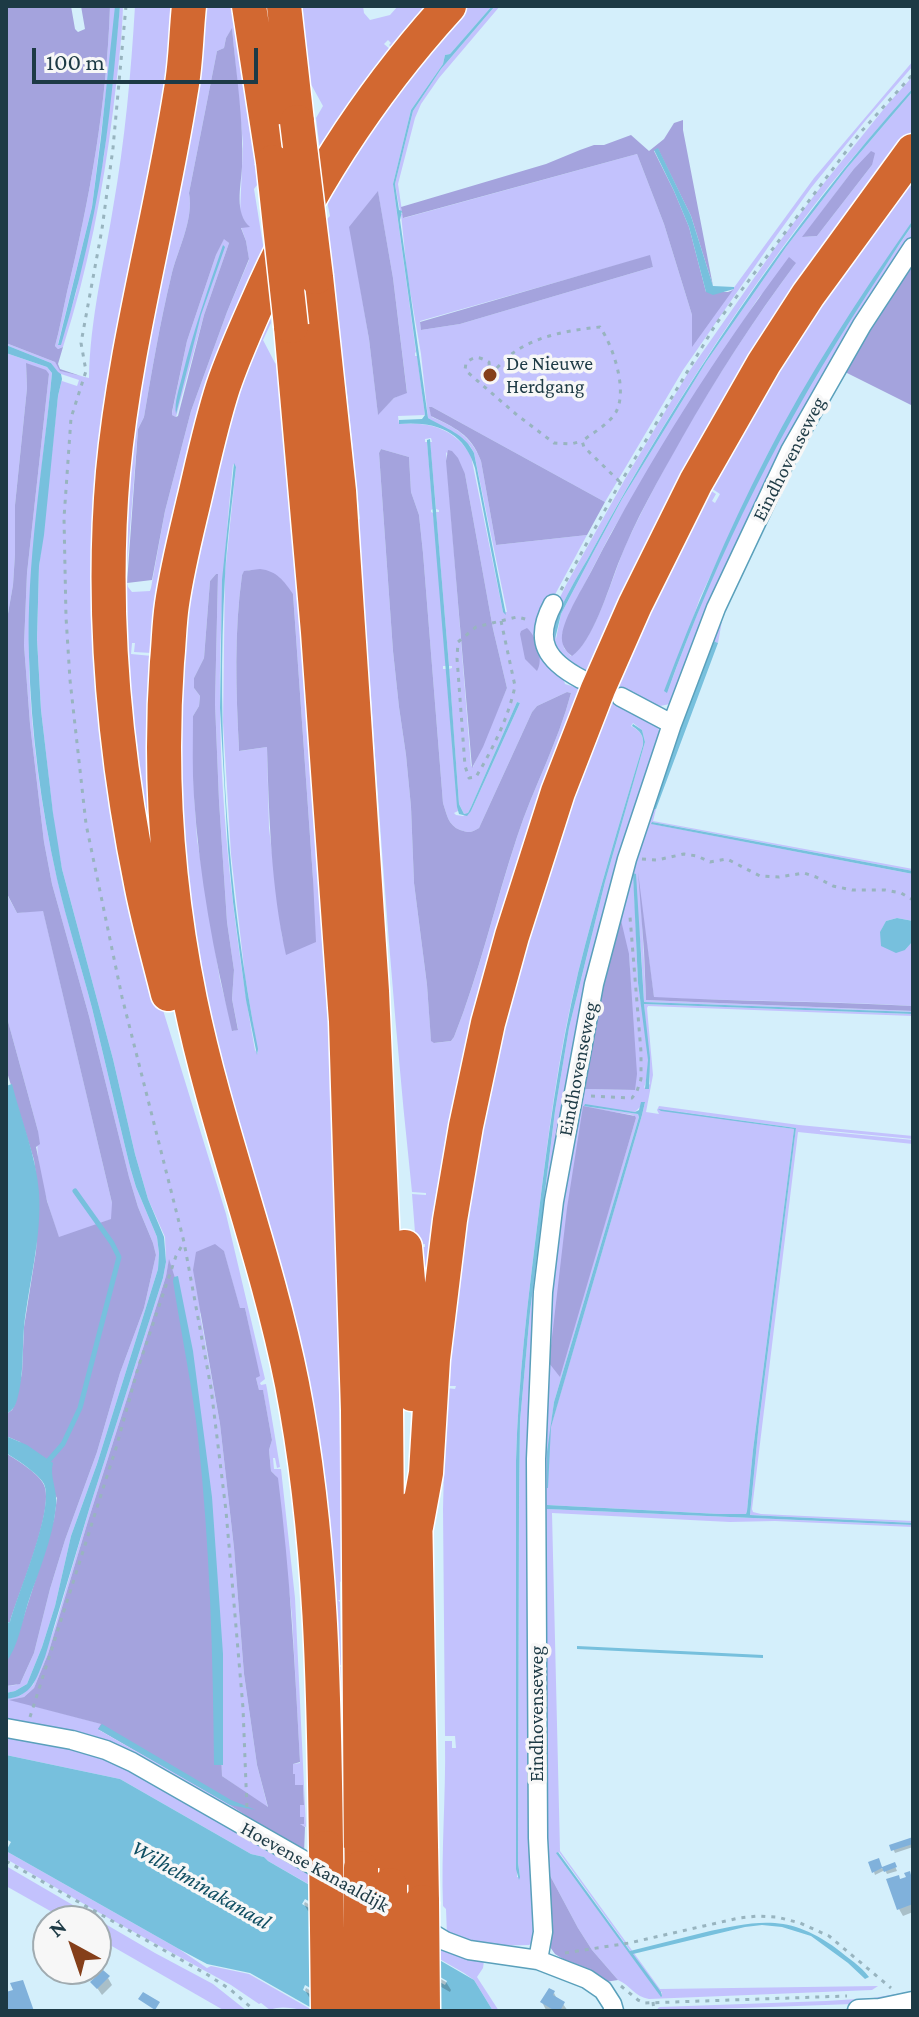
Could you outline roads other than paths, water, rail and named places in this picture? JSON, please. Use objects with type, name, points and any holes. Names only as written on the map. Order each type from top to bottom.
[{"type":"highway","points":[[189,6],[182,88],[123,396],[113,472],[109,595],[113,697],[123,782],[142,889],[169,1001],[187,1053],[218,1110]]},
{"type":"highway","points":[[249,6],[273,162],[291,326],[318,632],[346,1021],[358,1411],[361,2011]]},
{"type":"highway","points":[[284,6],[339,491],[372,991],[385,1305],[391,2011]]},
{"type":"highway","points":[[328,2011],[324,1675],[312,1514],[293,1390],[275,1306],[218,1110],[191,1004],[178,936],[167,858],[163,785],[164,704],[172,606],[187,530],[223,386],[266,283],[295,223],[332,160],[379,90],[449,6]]},
{"type":"highway","points":[[416,1527],[426,1473],[433,1359],[446,1251],[466,1126],[488,1023],[558,792],[630,617],[696,482],[800,306],[913,151]]},
{"type":"highway","points":[[372,991],[392,1059],[409,1292],[416,1527],[423,2011]]},
{"type":"street","name":"Eindhovenseweg","points":[[538,1960],[543,1932],[538,1838],[536,1459],[543,1292],[554,1201],[594,984],[627,859],[672,724],[716,608],[790,451],[862,325],[913,247]]},
{"type":"street","points":[[553,604],[544,625],[543,639],[550,657],[564,670],[581,679]]},
{"type":"street","points":[[621,697],[672,724]]},
{"type":"street","name":"Hoevense Kanaaldijk","points":[[6,1728],[72,1740],[132,1762],[445,1941],[469,1950],[538,1960],[587,1979],[603,1990],[614,2011]]},
{"type":"street","points":[[855,2003],[880,2010],[913,2003]]},
{"type":"water","points":[[115,6],[120,6],[99,189],[75,296],[61,345],[58,345],[92,207]]},
{"type":"water","points":[[495,6],[441,69],[413,111],[395,184],[399,210],[402,211],[400,220],[428,418],[460,436],[474,453],[506,615],[470,455],[464,445],[447,431],[425,424],[399,424],[399,420],[422,419],[425,415],[393,184],[411,110],[443,64],[445,55],[450,54]]},
{"type":"water","points":[[913,88],[786,247],[706,362],[622,499],[561,614],[555,639],[557,619],[568,595],[626,489],[700,369],[739,310],[822,196]]},
{"type":"water","points":[[658,148],[691,216],[713,286],[734,289],[713,295],[706,292],[689,227],[654,150]]},
{"type":"water","points":[[913,220],[780,440],[708,589],[667,693],[664,691],[699,602],[766,457],[835,336]]},
{"type":"water","points":[[223,245],[225,247],[201,315],[176,414],[186,360]]},
{"type":"water","points":[[6,345],[51,363],[62,379],[39,566],[37,639],[41,710],[53,813],[62,869],[135,1154],[148,1199],[164,1237],[166,1262],[45,1657],[28,1690],[6,1699],[6,1693],[27,1684],[42,1647],[71,1536],[97,1464],[158,1269],[159,1253],[157,1237],[130,1167],[61,895],[38,769],[30,685],[30,586],[52,373],[47,367],[6,353]]},
{"type":"water","points":[[430,439],[459,804],[464,814],[471,807],[517,702],[520,703],[467,816],[459,814],[457,807],[427,442]]},
{"type":"water","points":[[234,463],[223,635],[224,754],[232,873],[257,1055],[233,902],[228,849],[220,708],[222,580]]},
{"type":"water","points":[[713,641],[718,643],[656,809],[651,809]]},
{"type":"water","points":[[633,724],[642,730],[645,742],[605,882],[569,1028],[555,1111],[530,1312],[520,1421],[519,1880],[516,1869],[516,1461],[524,1340],[550,1126],[571,1003],[643,745],[642,736]]},
{"type":"water","points":[[651,824],[913,871],[913,874]]},
{"type":"water","points":[[633,873],[636,874],[644,1002],[913,1014],[644,1004],[650,1058],[649,1089],[645,1089],[648,1060],[638,983]]},
{"type":"water","points":[[897,918],[913,921],[913,941],[905,950],[896,953],[881,946],[880,932],[886,921]]},
{"type":"water","points":[[12,1084],[35,1165],[39,1209],[24,1327],[21,1382],[15,1405],[6,1414],[6,1086]]},
{"type":"water","points":[[641,1102],[645,1102],[642,1115],[551,1427],[547,1488],[547,1452],[554,1402],[639,1117],[638,1114],[584,1106],[635,1112],[639,1110]]},
{"type":"water","points":[[658,1109],[796,1128],[750,1515],[913,1525],[547,1509],[547,1505],[719,1514],[746,1514],[747,1511],[794,1129]]},
{"type":"water","points":[[178,1276],[193,1351],[212,1497],[223,1654],[223,1765],[214,1765],[212,1642],[202,1478],[196,1418],[173,1281]]},
{"type":"water","points":[[6,1436],[27,1445],[53,1463],[56,1500],[48,1543],[17,1642],[6,1662],[6,1623],[10,1622],[34,1552],[46,1496],[44,1484],[37,1476],[6,1453]]},
{"type":"water","points":[[577,1646],[763,1655],[763,1658],[577,1649]]},
{"type":"water","points":[[102,1724],[231,1800],[256,1810],[230,1805],[98,1729]]},
{"type":"water","name":"Wilhelminakanaal","points":[[6,1755],[120,1779],[251,1854],[264,1857],[474,1980],[493,2011],[351,2011],[305,1985],[303,1990],[339,2011],[317,2011],[250,1973],[207,1964],[179,1949],[112,1911],[112,1905],[101,1905],[6,1851],[11,1842],[6,1839]],"holes":[[[305,1899],[447,1981],[445,1985],[302,1904]]]},
{"type":"water","points":[[558,1852],[630,1951],[722,1929],[772,1923],[819,1937],[869,1977],[865,1979],[811,1936],[782,1927],[762,1925],[633,1954],[661,1992],[661,1997]]},
{"type":"waterway","points":[[49,1460],[63,1444],[80,1408],[119,1257],[75,1191]]},
{"type":"place","name":"De Nieuwe Herdgang","points":[[490,375]]}]
